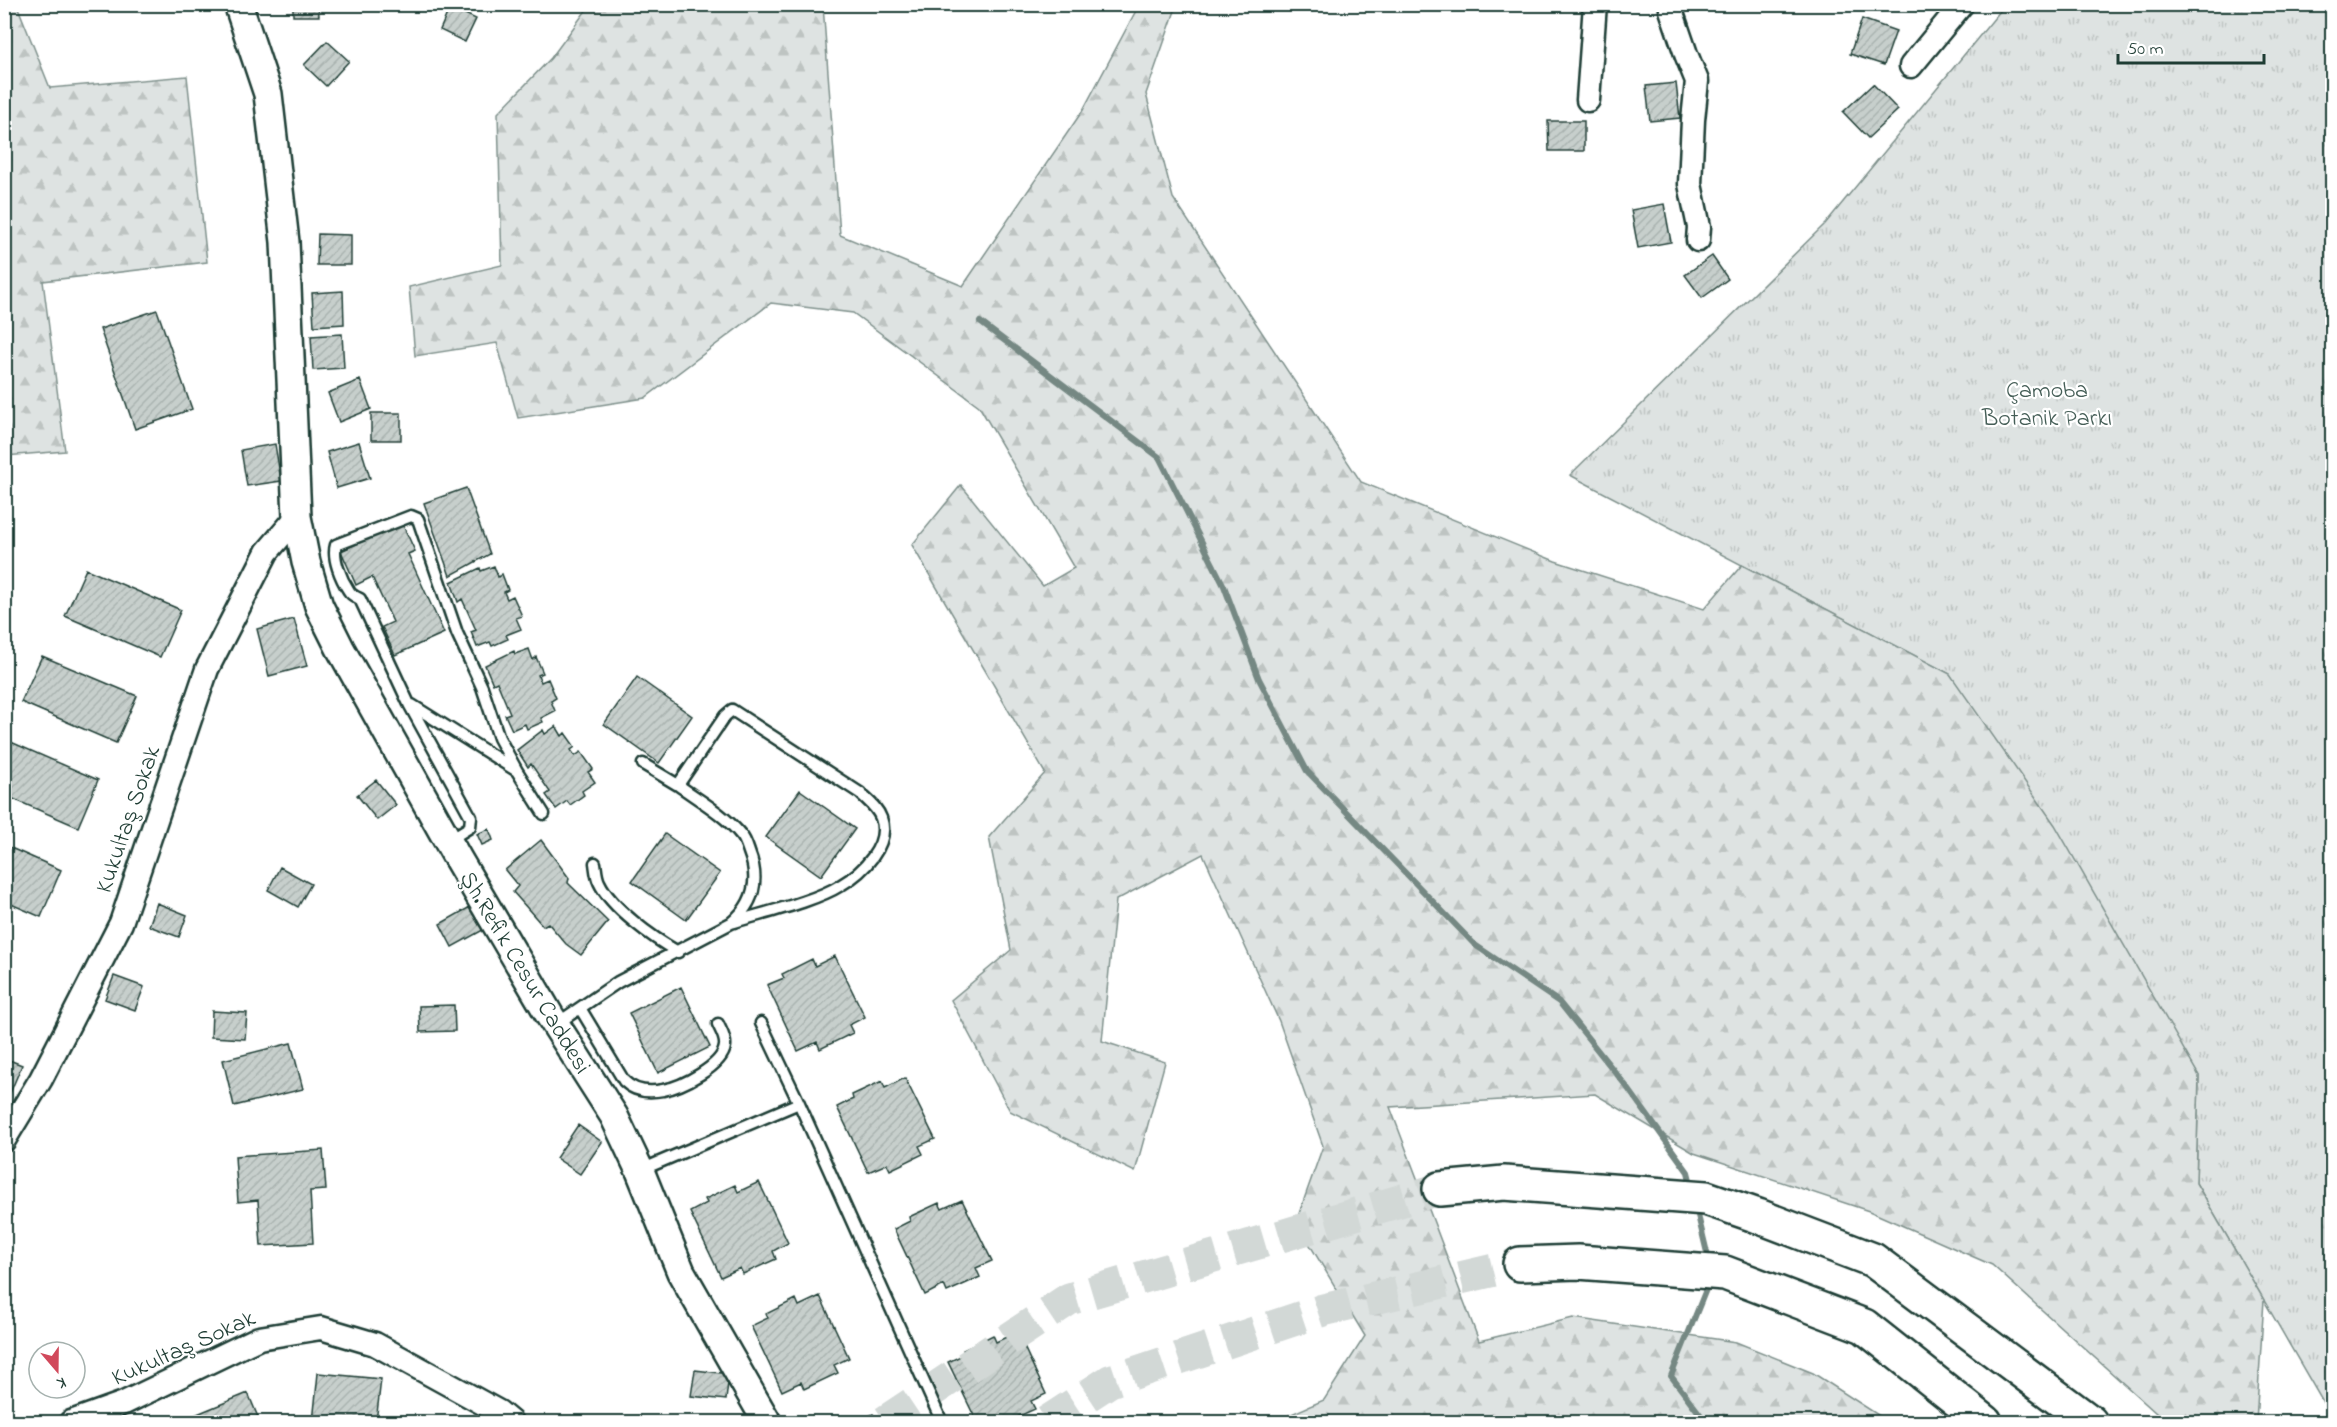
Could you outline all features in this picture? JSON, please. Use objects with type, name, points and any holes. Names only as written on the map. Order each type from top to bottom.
[{"type":"main road","points":[[1440,1189],[1503,1183],[1706,1198],[1873,1260],[2091,1422]]},
{"type":"main road","points":[[1520,1264],[1578,1262],[1725,1273],[1864,1326],[1985,1422]]},
{"type":"street","name":"Şh.Refik Cesur Caddesi","points":[[238,4],[268,94],[285,242],[297,517],[306,562],[319,606],[340,648],[448,840],[555,1025],[614,1116],[640,1171],[681,1272],[767,1422]]},
{"type":"street","points":[[1588,100],[1595,4]]},
{"type":"street","points":[[1671,4],[1671,10],[1697,81],[1690,184],[1699,227],[1698,240]]},
{"type":"street","points":[[1911,66],[1962,4]]},
{"type":"street","name":"Kukultaş Sokak","points":[[4,1140],[41,1079],[121,922],[207,669],[267,552],[297,517]]},
{"type":"street","name":"Kukultaş Sokak","points":[[71,1422],[124,1403],[259,1338],[321,1328],[375,1344],[499,1412],[511,1422]]},
{"type":"lane","points":[[448,840],[470,827],[471,817],[409,704],[360,599],[349,592],[334,552],[336,545],[411,516],[418,519],[457,633],[482,687],[499,738],[544,814]]},
{"type":"lane","points":[[409,704],[517,771]]},
{"type":"lane","points":[[555,1025],[618,982],[731,924],[816,896],[841,885],[861,870],[876,854],[882,837],[882,819],[875,807],[860,794],[732,710],[725,716],[678,785]]},
{"type":"lane","points":[[643,764],[678,785],[725,819],[742,836],[756,874],[752,893],[743,913],[731,924]]},
{"type":"lane","points":[[595,863],[598,880],[605,892],[658,941],[678,951]]},
{"type":"lane","points":[[580,1008],[624,1081],[632,1089],[646,1091],[663,1090],[714,1065],[722,1056],[725,1045],[718,1024]]},
{"type":"lane","points":[[760,1023],[799,1103],[940,1418]]},
{"type":"lane","points":[[640,1171],[799,1103]]},
{"type":"green space","points":[[4,5],[17,5],[50,88],[187,76],[207,262],[43,281],[65,451],[5,456]]},
{"type":"green space","points":[[590,5],[823,5],[840,235],[963,286],[1083,110],[1139,5],[1177,5],[1146,94],[1173,198],[1361,482],[1555,561],[1704,609],[1742,565],[1950,674],[2055,825],[2199,1076],[2196,1183],[2264,1300],[2256,1422],[2166,1422],[1992,1265],[1869,1211],[1694,1153],[1595,1094],[1390,1107],[1479,1341],[1573,1318],[1736,1342],[1813,1373],[1889,1422],[1273,1422],[1324,1400],[1365,1336],[1296,1222],[1323,1146],[1279,1021],[1203,854],[1116,900],[1102,1041],[1165,1062],[1135,1172],[1010,1111],[951,1000],[1011,950],[989,837],[1045,773],[912,545],[961,485],[1043,586],[1074,568],[979,406],[853,313],[771,303],[645,398],[518,418],[497,343],[415,356],[409,287],[502,265],[498,113],[551,58]]},
{"type":"green space","name":"Çamoba Botanik Parkı","points":[[2005,5],[2332,5],[2332,1418],[2196,1183],[2199,1076],[1950,674],[1570,475],[1825,224]]},
{"type":"building","points":[[293,4],[318,4],[319,16],[293,16]]},
{"type":"building","points":[[450,7],[476,19],[465,42],[440,30]]},
{"type":"building","points":[[1862,19],[1896,31],[1884,65],[1850,54]]},
{"type":"building","points":[[327,41],[349,61],[326,86],[304,65]]},
{"type":"building","points":[[1676,83],[1680,118],[1650,121],[1646,86]]},
{"type":"building","points":[[1873,84],[1898,110],[1868,138],[1843,112]]},
{"type":"building","points":[[1548,121],[1584,121],[1584,151],[1549,151]]},
{"type":"building","points":[[1664,204],[1671,242],[1638,248],[1631,210]]},
{"type":"building","points":[[318,234],[351,235],[351,265],[317,265]]},
{"type":"building","points":[[1712,256],[1728,279],[1702,298],[1685,275]]},
{"type":"building","points":[[343,291],[344,324],[314,326],[312,293]]},
{"type":"building","points":[[157,310],[192,409],[135,429],[100,329]]},
{"type":"building","points":[[342,334],[344,368],[313,370],[311,336]]},
{"type":"building","points":[[360,380],[371,409],[339,422],[328,393]]},
{"type":"building","points":[[371,413],[401,413],[401,440],[371,440]]},
{"type":"building","points":[[359,442],[370,478],[337,488],[327,452]]},
{"type":"building","points":[[275,444],[281,481],[247,486],[241,450]]},
{"type":"building","points":[[466,488],[490,554],[450,576],[424,503]]},
{"type":"building","points":[[402,523],[415,551],[408,554],[444,633],[395,655],[382,627],[393,622],[372,577],[356,585],[341,551]]},
{"type":"building","points":[[494,566],[498,577],[502,574],[508,590],[504,592],[507,599],[513,596],[522,616],[516,618],[521,629],[506,635],[508,639],[492,646],[490,642],[477,647],[471,632],[476,630],[462,599],[458,602],[451,582],[480,568],[481,571]]},
{"type":"building","points":[[86,569],[181,610],[160,657],[65,616]]},
{"type":"building","points":[[294,619],[307,666],[269,676],[257,629]]},
{"type":"building","points":[[529,649],[533,660],[536,657],[543,673],[538,675],[541,682],[548,679],[556,698],[551,701],[555,711],[541,718],[543,722],[527,729],[525,724],[512,730],[505,715],[510,713],[497,682],[493,684],[485,665],[514,651],[515,654]]},
{"type":"building","points":[[42,656],[137,696],[116,743],[21,702]]},
{"type":"building","points":[[637,677],[692,716],[659,763],[604,724]]},
{"type":"building","points":[[556,726],[562,736],[565,733],[575,747],[571,750],[575,756],[581,752],[593,769],[588,772],[595,782],[582,791],[584,795],[570,805],[567,801],[556,809],[546,795],[550,792],[531,764],[528,767],[517,750],[543,730],[545,734]]},
{"type":"building","points":[[4,739],[98,780],[78,827],[4,795]]},
{"type":"building","points":[[376,780],[396,805],[377,820],[357,795]]},
{"type":"building","points":[[800,790],[855,829],[821,876],[766,837]]},
{"type":"building","points":[[489,829],[493,840],[482,845],[477,834]]},
{"type":"building","points":[[665,834],[720,873],[686,920],[632,881]]},
{"type":"building","points":[[541,840],[569,878],[568,883],[608,922],[581,955],[566,944],[548,923],[543,926],[513,892],[518,886],[505,870]]},
{"type":"building","points":[[4,845],[61,870],[41,917],[4,901]]},
{"type":"building","points":[[280,867],[311,884],[298,907],[268,890]]},
{"type":"building","points":[[157,903],[187,915],[179,937],[149,926]]},
{"type":"building","points":[[470,907],[483,930],[452,947],[440,924]]},
{"type":"building","points":[[835,956],[865,1017],[849,1025],[853,1033],[820,1049],[817,1042],[798,1051],[767,985],[784,978],[782,974],[812,959],[815,966]]},
{"type":"building","points":[[114,976],[144,987],[135,1010],[105,999]]},
{"type":"building","points":[[681,987],[710,1047],[658,1073],[629,1013]]},
{"type":"building","points":[[454,1005],[455,1031],[420,1032],[419,1006]]},
{"type":"building","points":[[212,1011],[247,1013],[245,1039],[211,1037]]},
{"type":"building","points":[[291,1043],[303,1089],[234,1106],[223,1060]]},
{"type":"building","points":[[4,1058],[22,1065],[10,1093],[4,1091]]},
{"type":"building","points":[[905,1078],[935,1139],[919,1146],[923,1154],[890,1170],[887,1164],[868,1172],[837,1107],[853,1099],[852,1095],[882,1081],[885,1088]]},
{"type":"building","points":[[578,1125],[602,1142],[580,1174],[556,1158]]},
{"type":"building","points":[[323,1150],[326,1190],[310,1191],[313,1243],[261,1246],[258,1200],[238,1202],[235,1156]]},
{"type":"building","points":[[759,1182],[788,1243],[773,1251],[776,1259],[743,1274],[740,1268],[721,1277],[690,1212],[707,1203],[705,1199],[735,1185],[738,1192]]},
{"type":"building","points":[[962,1200],[992,1261],[976,1268],[980,1277],[947,1292],[944,1285],[925,1295],[894,1229],[910,1221],[909,1217],[939,1203],[942,1209]]},
{"type":"building","points":[[820,1296],[849,1358],[834,1365],[838,1373],[804,1389],[801,1382],[782,1391],[751,1326],[768,1318],[766,1314],[796,1299],[799,1306]]},
{"type":"building","points":[[1017,1332],[1046,1394],[1031,1401],[1035,1409],[1006,1422],[1000,1422],[998,1418],[989,1422],[977,1422],[948,1362],[965,1354],[963,1350],[993,1335],[996,1342]]},
{"type":"building","points":[[695,1370],[729,1374],[726,1400],[691,1396]]},
{"type":"building","points":[[318,1373],[381,1379],[376,1422],[313,1422]]},
{"type":"building","points":[[248,1393],[260,1422],[192,1422],[190,1417]]},
{"type":"building","points":[[873,1414],[877,1422],[857,1422]]},
{"type":"waterway","points":[[980,322],[1159,457],[1224,586],[1259,679],[1307,771],[1475,945],[1559,1002],[1627,1087],[1688,1172],[1692,1188]]},
{"type":"waterway","points":[[1696,1207],[1709,1261]]},
{"type":"waterway","points":[[1706,1422],[1671,1376],[1709,1282]]},
{"type":"tunnel","points":[[885,1422],[1069,1299],[1440,1189]]},
{"type":"tunnel","points":[[1047,1422],[1110,1381],[1323,1310],[1520,1264]]}]
